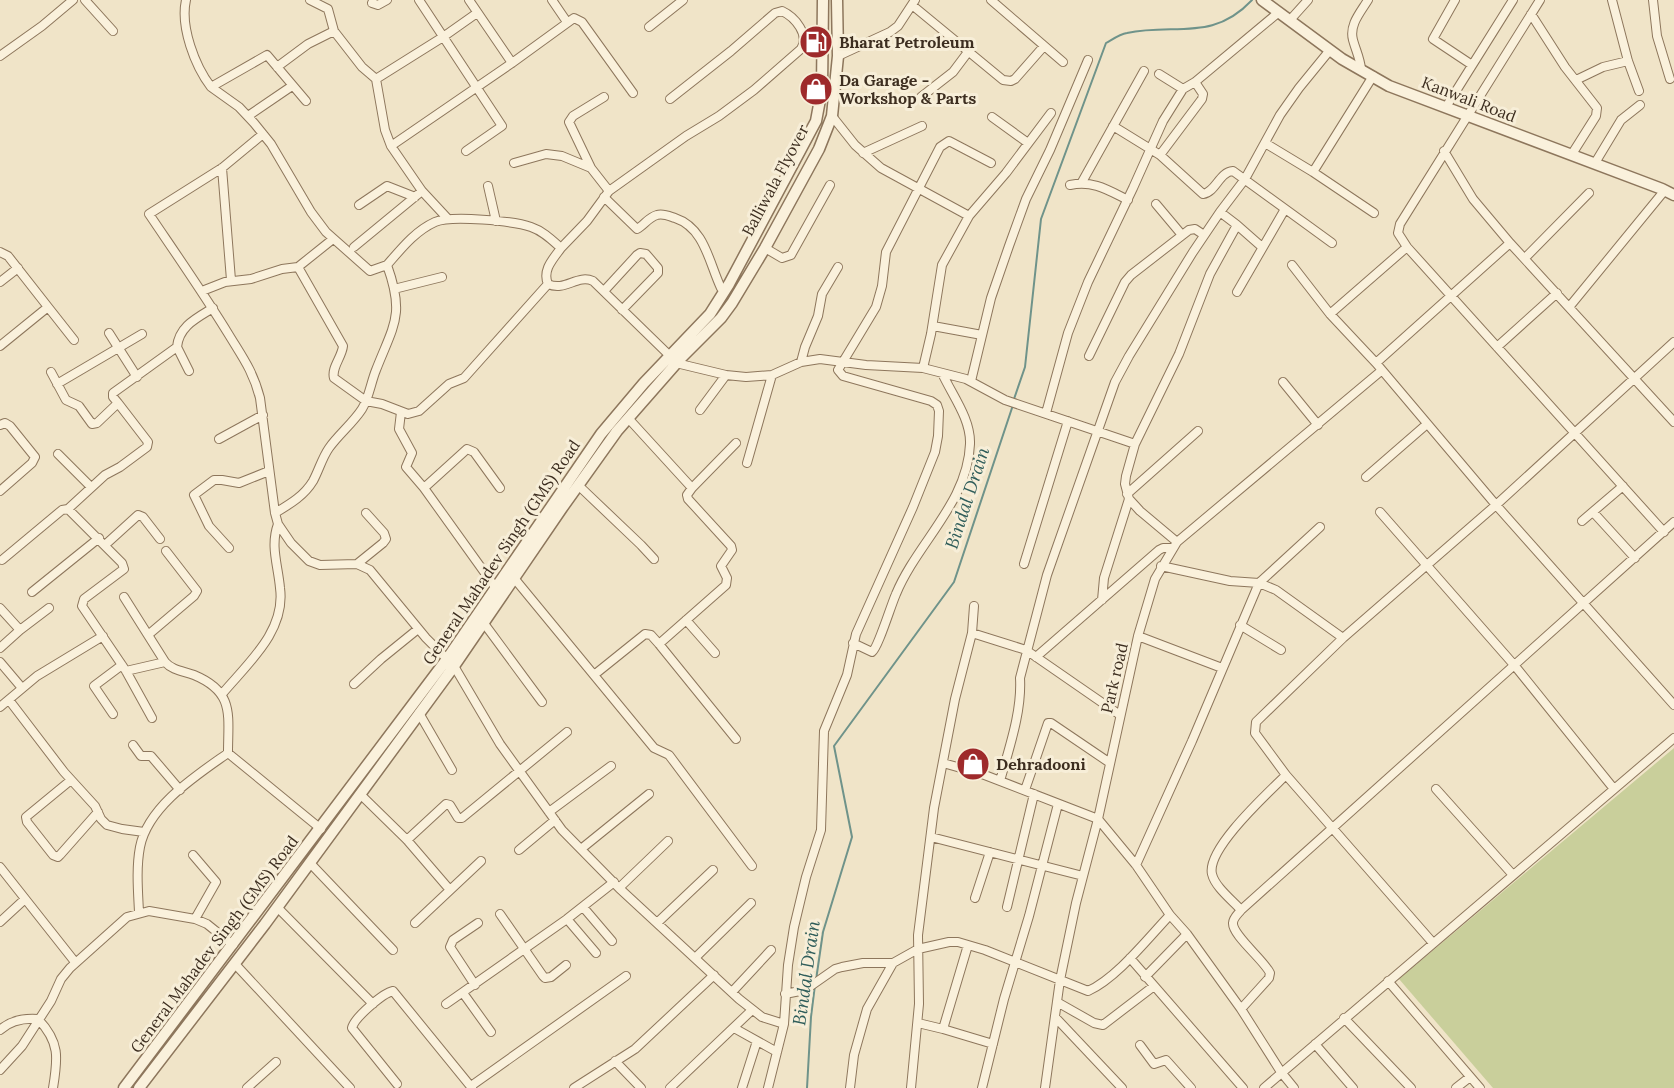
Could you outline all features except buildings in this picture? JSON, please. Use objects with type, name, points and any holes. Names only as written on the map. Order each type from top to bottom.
[{"type":"street","points":[[0,56],[42,26],[72,0]]},
{"type":"street","points":[[85,0],[113,31]]},
{"type":"street","points":[[186,0],[185,20],[202,76],[211,87],[248,116],[271,144],[311,212],[333,239],[370,271],[387,265],[408,241],[422,230],[435,222],[448,219],[496,221],[531,227],[543,233],[561,248]]},
{"type":"street","points":[[310,0],[328,9],[334,31],[362,67],[376,79],[391,146],[419,194],[448,219]]},
{"type":"street","points":[[372,3],[378,5],[387,0]]},
{"type":"street","points":[[419,0],[502,126],[466,151]]},
{"type":"street","points":[[469,0],[512,63]]},
{"type":"street","points":[[552,0],[567,22]]},
{"type":"street","points":[[649,27],[682,0]]},
{"type":"street","name":"General Mahadev Singh (GMS) Road","points":[[710,320],[708,309],[745,246],[809,118],[815,100],[818,62],[817,0]]},
{"type":"street","name":"Balliwala Flyover","points":[[710,320],[816,121],[822,89],[826,0]]},
{"type":"street","name":"General Mahadev Singh (GMS) Road","points":[[124,1088],[450,662],[495,587],[601,434],[644,383],[673,360],[710,320],[726,311],[765,248],[819,148],[832,116],[838,56],[837,0]]},
{"type":"street","points":[[991,0],[1063,62]]},
{"type":"street","points":[[1290,20],[1308,0]]},
{"type":"street","points":[[1361,69],[1360,56],[1352,39],[1352,30],[1368,0]]},
{"type":"street","points":[[1455,0],[1433,39],[1472,65]]},
{"type":"street","points":[[1446,107],[1513,0]]},
{"type":"street","points":[[1540,0],[1444,151],[1398,229],[1400,238],[1664,532]]},
{"type":"street","points":[[1612,0],[1628,61],[1639,91]]},
{"type":"street","points":[[1653,0],[1657,36],[1670,80]]},
{"type":"street","name":"Kanwali Road","points":[[1265,2],[1330,50],[1389,86],[1670,193]]},
{"type":"street","points":[[838,56],[890,32],[898,26],[914,3],[1003,80],[1015,79],[1044,46]]},
{"type":"street","points":[[548,284],[546,273],[548,267],[606,194],[754,90],[801,49],[805,41],[803,32],[786,13],[782,11],[774,13],[731,51],[670,99]]},
{"type":"street","points":[[1046,413],[1077,307],[1128,200],[1162,121],[1183,89],[1195,82],[1279,12]]},
{"type":"street","points":[[376,79],[477,13]]},
{"type":"street","points":[[1531,14],[1565,67],[1597,108],[1597,112],[1572,154]]},
{"type":"street","points":[[391,146],[574,18],[582,22],[633,93]]},
{"type":"street","points":[[277,67],[308,44],[334,31]]},
{"type":"street","points":[[1000,781],[1020,700],[1020,678],[1026,650],[1047,575],[1097,430],[1122,367],[1204,235],[1245,179],[1299,88],[1330,50]]},
{"type":"street","points":[[921,97],[953,72],[968,52]]},
{"type":"street","points":[[211,87],[265,55],[270,57],[306,101]]},
{"type":"street","points":[[971,381],[991,298],[1026,199],[1050,150],[1088,60]]},
{"type":"street","points":[[1576,80],[1603,67],[1628,61]]},
{"type":"street","points":[[1082,182],[1144,71]]},
{"type":"street","points":[[1159,74],[1183,89]]},
{"type":"street","points":[[1313,172],[1373,76]]},
{"type":"street","points":[[1160,155],[1202,99],[1203,94],[1195,82]]},
{"type":"street","points":[[248,116],[292,86]]},
{"type":"street","points":[[604,97],[573,116],[569,122],[606,194],[638,229],[652,217],[660,214],[682,221],[691,227],[703,244],[721,288]]},
{"type":"street","points":[[1595,163],[1621,120],[1640,105]]},
{"type":"street","points":[[923,368],[933,326],[942,265],[969,216],[1006,173],[1051,113]]},
{"type":"street","points":[[832,116],[863,153],[881,168],[969,216]]},
{"type":"street","points":[[992,117],[1029,143]]},
{"type":"street","points":[[863,153],[922,126]]},
{"type":"street","points":[[1113,126],[1160,155],[1203,194],[1209,193],[1230,170],[1332,243]]},
{"type":"street","points":[[263,134],[222,168],[149,214],[213,308],[248,363],[256,382],[263,415],[278,524],[309,561],[320,565],[357,564],[375,574],[418,629],[450,662],[500,744],[552,816],[581,849],[752,1010],[772,1021],[784,1024]]},
{"type":"street","points":[[768,1088],[784,1024],[785,994],[794,927],[806,877],[821,830],[824,731],[847,675],[853,643],[935,452],[939,423],[937,405],[931,400],[843,376],[838,370],[876,307],[882,286],[886,252],[931,162],[946,141],[953,142],[991,163]]},
{"type":"street","points":[[1265,143],[1374,213]]},
{"type":"street","points":[[1444,151],[1473,199],[1510,243],[1674,422]]},
{"type":"street","points":[[514,163],[546,154],[562,156],[591,168]]},
{"type":"street","points":[[222,168],[231,280]]},
{"type":"street","points":[[1070,185],[1082,182],[1095,184],[1128,200]]},
{"type":"street","points":[[765,248],[782,258],[791,255],[830,185]]},
{"type":"street","points":[[359,205],[387,186],[419,194]]},
{"type":"street","points":[[488,186],[496,221]]},
{"type":"street","points":[[1525,258],[1588,193]]},
{"type":"street","points":[[1570,306],[1670,193]]},
{"type":"street","points":[[354,247],[419,194]]},
{"type":"street","points":[[1156,204],[1182,235]]},
{"type":"street","points":[[1237,292],[1285,209]]},
{"type":"street","points":[[1220,212],[1262,247]]},
{"type":"street","points":[[1101,600],[1104,578],[1128,496],[1126,476],[1135,444],[1179,354],[1210,274],[1237,225]]},
{"type":"street","points":[[1089,356],[1125,282],[1138,268],[1191,229],[1204,235]]},
{"type":"street","points":[[202,291],[231,280],[251,279],[282,269],[298,267],[333,239]]},
{"type":"street","name":"Park road","points":[[1045,1088],[1060,980],[1083,876],[1098,819],[1138,636],[1149,594],[1161,566],[1174,545],[1318,425],[1450,296],[1510,243]]},
{"type":"street","points":[[1330,314],[1407,247]]},
{"type":"street","points":[[0,252],[8,256],[74,340]]},
{"type":"street","points":[[604,291],[637,255],[646,254],[658,268],[658,273],[622,310]]},
{"type":"street","points":[[275,513],[295,501],[306,490],[329,448],[366,401],[397,318],[394,289],[387,265]]},
{"type":"street","points":[[1292,265],[1330,314],[1674,705]]},
{"type":"street","points":[[298,267],[343,346],[333,371],[334,378],[366,401],[414,414],[449,384],[464,378],[548,284]]},
{"type":"street","points":[[801,362],[819,316],[822,294],[838,267]]},
{"type":"street","points":[[0,282],[18,268]]},
{"type":"street","points":[[394,289],[442,277]]},
{"type":"street","points":[[548,284],[560,287],[586,278],[604,291],[673,360],[726,375],[746,377],[772,375],[801,362],[820,359],[923,368],[971,381],[1005,400],[1135,444]]},
{"type":"street","points":[[1497,347],[1557,293]]},
{"type":"street","points":[[0,346],[48,307]]},
{"type":"street","points":[[189,371],[177,347],[178,338],[184,328],[213,308]]},
{"type":"street","points":[[933,326],[982,335]]},
{"type":"street","points":[[109,333],[137,377]]},
{"type":"street","points":[[57,384],[142,334]]},
{"type":"street","points":[[1433,943],[1286,775],[1255,732],[1256,722],[1343,638],[1496,505],[1674,342]]},
{"type":"street","points":[[2,560],[55,514],[68,509],[105,475],[120,467],[148,444],[148,440],[112,393],[177,347]]},
{"type":"street","points":[[140,1088],[310,863],[419,713],[450,662],[483,622],[578,485],[673,360]]},
{"type":"street","points":[[51,372],[68,402],[79,406],[92,424],[97,423],[118,403]]},
{"type":"street","points":[[853,643],[874,651],[900,584],[949,508],[962,482],[968,461],[969,432],[942,373]]},
{"type":"street","points":[[700,410],[726,375]]},
{"type":"street","points":[[747,464],[772,375]]},
{"type":"street","points":[[1283,382],[1318,425]]},
{"type":"street","points":[[401,412],[399,429],[412,453],[406,466],[495,587]]},
{"type":"street","points":[[219,438],[263,415]]},
{"type":"street","points":[[628,418],[692,488]]},
{"type":"street","points":[[1024,564],[1068,421]]},
{"type":"street","points":[[0,425],[8,424],[35,457],[32,463],[0,491]]},
{"type":"street","points":[[1366,477],[1427,424]]},
{"type":"street","points":[[1128,496],[1198,430]]},
{"type":"street","points":[[659,644],[726,585],[727,578],[720,566],[732,550],[731,546],[688,499],[687,495],[736,443]]},
{"type":"street","points":[[424,488],[467,449],[474,452],[500,488]]},
{"type":"street","points":[[58,454],[91,487]]},
{"type":"street","points":[[229,548],[209,526],[194,495],[214,480],[239,483],[269,471]]},
{"type":"street","points":[[578,485],[654,559]]},
{"type":"street","points":[[1582,521],[1623,486]]},
{"type":"street","points":[[1036,657],[1159,550],[1174,545],[1128,496]]},
{"type":"street","points":[[68,509],[122,563],[124,568],[82,602],[84,609],[124,668],[152,718]]},
{"type":"street","points":[[1380,512],[1515,666],[1614,789]]},
{"type":"street","points":[[1593,512],[1635,558]]},
{"type":"street","points":[[357,564],[386,539],[384,533],[366,513]]},
{"type":"street","points":[[32,592],[138,515],[143,517],[160,539]]},
{"type":"street","points":[[1242,1009],[1269,978],[1270,973],[1233,927],[1233,920],[1241,910],[1674,522]]},
{"type":"street","points":[[222,693],[261,648],[271,634],[277,619],[281,592],[274,542],[278,524]]},
{"type":"street","points":[[1136,865],[1258,583],[1320,527]]},
{"type":"street","points":[[148,635],[197,591],[166,551]]},
{"type":"street","points":[[1161,566],[1230,581],[1258,583],[1276,590],[1343,638]]},
{"type":"street","points":[[514,578],[654,748],[672,759],[752,866]]},
{"type":"street","points":[[124,597],[165,662],[173,669],[205,681],[222,693],[228,714],[228,753]]},
{"type":"street","points":[[911,1088],[920,987],[918,935],[943,763],[955,699],[972,633],[974,606]]},
{"type":"street","points":[[0,608],[20,630]]},
{"type":"street","points":[[0,648],[49,608]]},
{"type":"street","points":[[686,620],[715,652]]},
{"type":"street","points":[[483,622],[542,702]]},
{"type":"street","points":[[1240,626],[1281,650]]},
{"type":"street","points":[[354,684],[418,629]]},
{"type":"street","points":[[594,675],[647,633],[659,644],[736,740]]},
{"type":"street","points":[[972,633],[1026,650],[1120,715]]},
{"type":"street","points":[[0,707],[37,676],[103,636]]},
{"type":"street","points":[[1138,636],[1222,668]]},
{"type":"street","points":[[0,662],[22,688]]},
{"type":"street","points":[[113,714],[94,686],[124,668],[165,662]]},
{"type":"street","points":[[9,700],[71,780],[91,800],[101,819],[112,827],[144,832]]},
{"type":"street","points":[[419,713],[452,770]]},
{"type":"street","points":[[1025,790],[1049,723],[1110,763]]},
{"type":"street","points":[[407,840],[446,804],[450,805],[458,818],[462,818],[567,732]]},
{"type":"street","points":[[1264,1088],[1674,738]]},
{"type":"street","points":[[133,746],[141,756],[151,756],[180,790]]},
{"type":"street","points":[[228,753],[321,829]]},
{"type":"street","points":[[140,912],[138,869],[144,832],[156,814],[180,790],[228,753]]},
{"type":"street","points":[[943,763],[962,767],[1098,819],[1136,865],[1170,915],[1187,934],[1242,1009],[1281,1072],[1294,1088]]},
{"type":"street","points":[[519,850],[552,816],[612,766]]},
{"type":"street","points":[[1241,910],[1214,880],[1211,872],[1212,861],[1225,839],[1286,775]]},
{"type":"street","points":[[71,780],[26,817],[27,822],[53,855],[58,857],[98,812]]},
{"type":"street","points":[[1436,789],[1513,875]]},
{"type":"street","points":[[360,794],[407,840],[450,890]]},
{"type":"street","points":[[581,849],[649,794]]},
{"type":"street","points":[[1007,907],[1034,794]]},
{"type":"street","points":[[982,1088],[1058,804]]},
{"type":"street","points":[[931,837],[1083,876]]},
{"type":"street","points":[[446,1004],[617,885],[668,841]]},
{"type":"street","points":[[975,898],[990,852]]},
{"type":"street","points":[[193,855],[216,882],[195,919]]},
{"type":"street","points":[[415,923],[481,861]]},
{"type":"street","points":[[310,863],[393,950]]},
{"type":"street","points":[[0,867],[75,962]]},
{"type":"street","points":[[657,923],[713,870]]},
{"type":"street","points":[[0,922],[25,899]]},
{"type":"street","points":[[695,958],[751,903]]},
{"type":"street","points":[[277,907],[373,1004]]},
{"type":"street","points":[[583,907],[612,940]]},
{"type":"street","points":[[0,1070],[22,1046],[51,1001],[61,979],[75,962],[118,924],[140,912],[148,911],[195,919],[207,924],[233,945]]},
{"type":"street","points":[[500,914],[545,978],[551,977],[566,965]]},
{"type":"street","points":[[785,994],[799,992],[836,969],[852,964],[893,963],[918,949],[949,942],[969,945],[1088,991],[1130,958],[1170,915]]},
{"type":"street","points":[[567,919],[596,953]]},
{"type":"street","points":[[475,985],[450,947],[453,940],[478,923]]},
{"type":"street","points":[[1145,976],[1187,934]]},
{"type":"street","points":[[943,1029],[969,945]]},
{"type":"street","points":[[732,992],[771,950]]},
{"type":"street","points":[[1130,958],[1243,1088]]},
{"type":"street","points":[[850,1088],[854,1055],[867,1009],[893,963]]},
{"type":"street","points":[[235,964],[350,1088]]},
{"type":"street","points":[[574,1088],[635,1048],[714,975]]},
{"type":"street","points":[[397,1084],[352,1028],[354,1022],[389,991],[396,993],[471,1087],[626,976]]},
{"type":"street","points":[[1388,981],[1480,1088]]},
{"type":"street","points":[[1057,1002],[1094,1023],[1104,1025],[1154,986]]},
{"type":"street","points":[[463,993],[491,1032]]},
{"type":"street","points":[[670,1088],[752,1010]]},
{"type":"street","points":[[1055,1017],[1122,1088]]},
{"type":"street","points":[[0,1030],[24,1018],[38,1019],[50,1032],[57,1050],[53,1088]]},
{"type":"street","points":[[1344,1018],[1411,1088]]},
{"type":"street","points":[[918,1023],[993,1044]]},
{"type":"street","points":[[734,1028],[777,1052]]},
{"type":"street","points":[[742,1088],[757,1041]]},
{"type":"street","points":[[1140,1044],[1154,1064],[1166,1060],[1191,1088]]},
{"type":"street","points":[[1315,1044],[1353,1088]]},
{"type":"street","points":[[615,1061],[641,1088]]},
{"type":"street","points":[[250,1087],[276,1062]]},
{"type":"street","points":[[1456,1088],[1470,1077]]},
{"type":"green space","points":[[1674,748],[1674,1088],[1493,1088],[1399,979]]},
{"type":"waterway","name":"Bindal Drain","points":[[1014,399],[1025,367],[1041,219],[1106,43],[1127,33],[1208,26],[1237,13],[1252,0]]},
{"type":"waterway","name":"Bindal Drain","points":[[816,980],[823,932],[852,837],[834,746],[954,582],[1013,405]]},
{"type":"waterway","name":"Bindal Drain","points":[[807,1088],[815,985]]},
{"type":"place","name":"Bharat Petroleum","points":[[816,42]]},
{"type":"place","name":"Da Garage - Workshop & Parts","points":[[816,89]]},
{"type":"place","name":"Dehradooni","points":[[973,764]]}]
